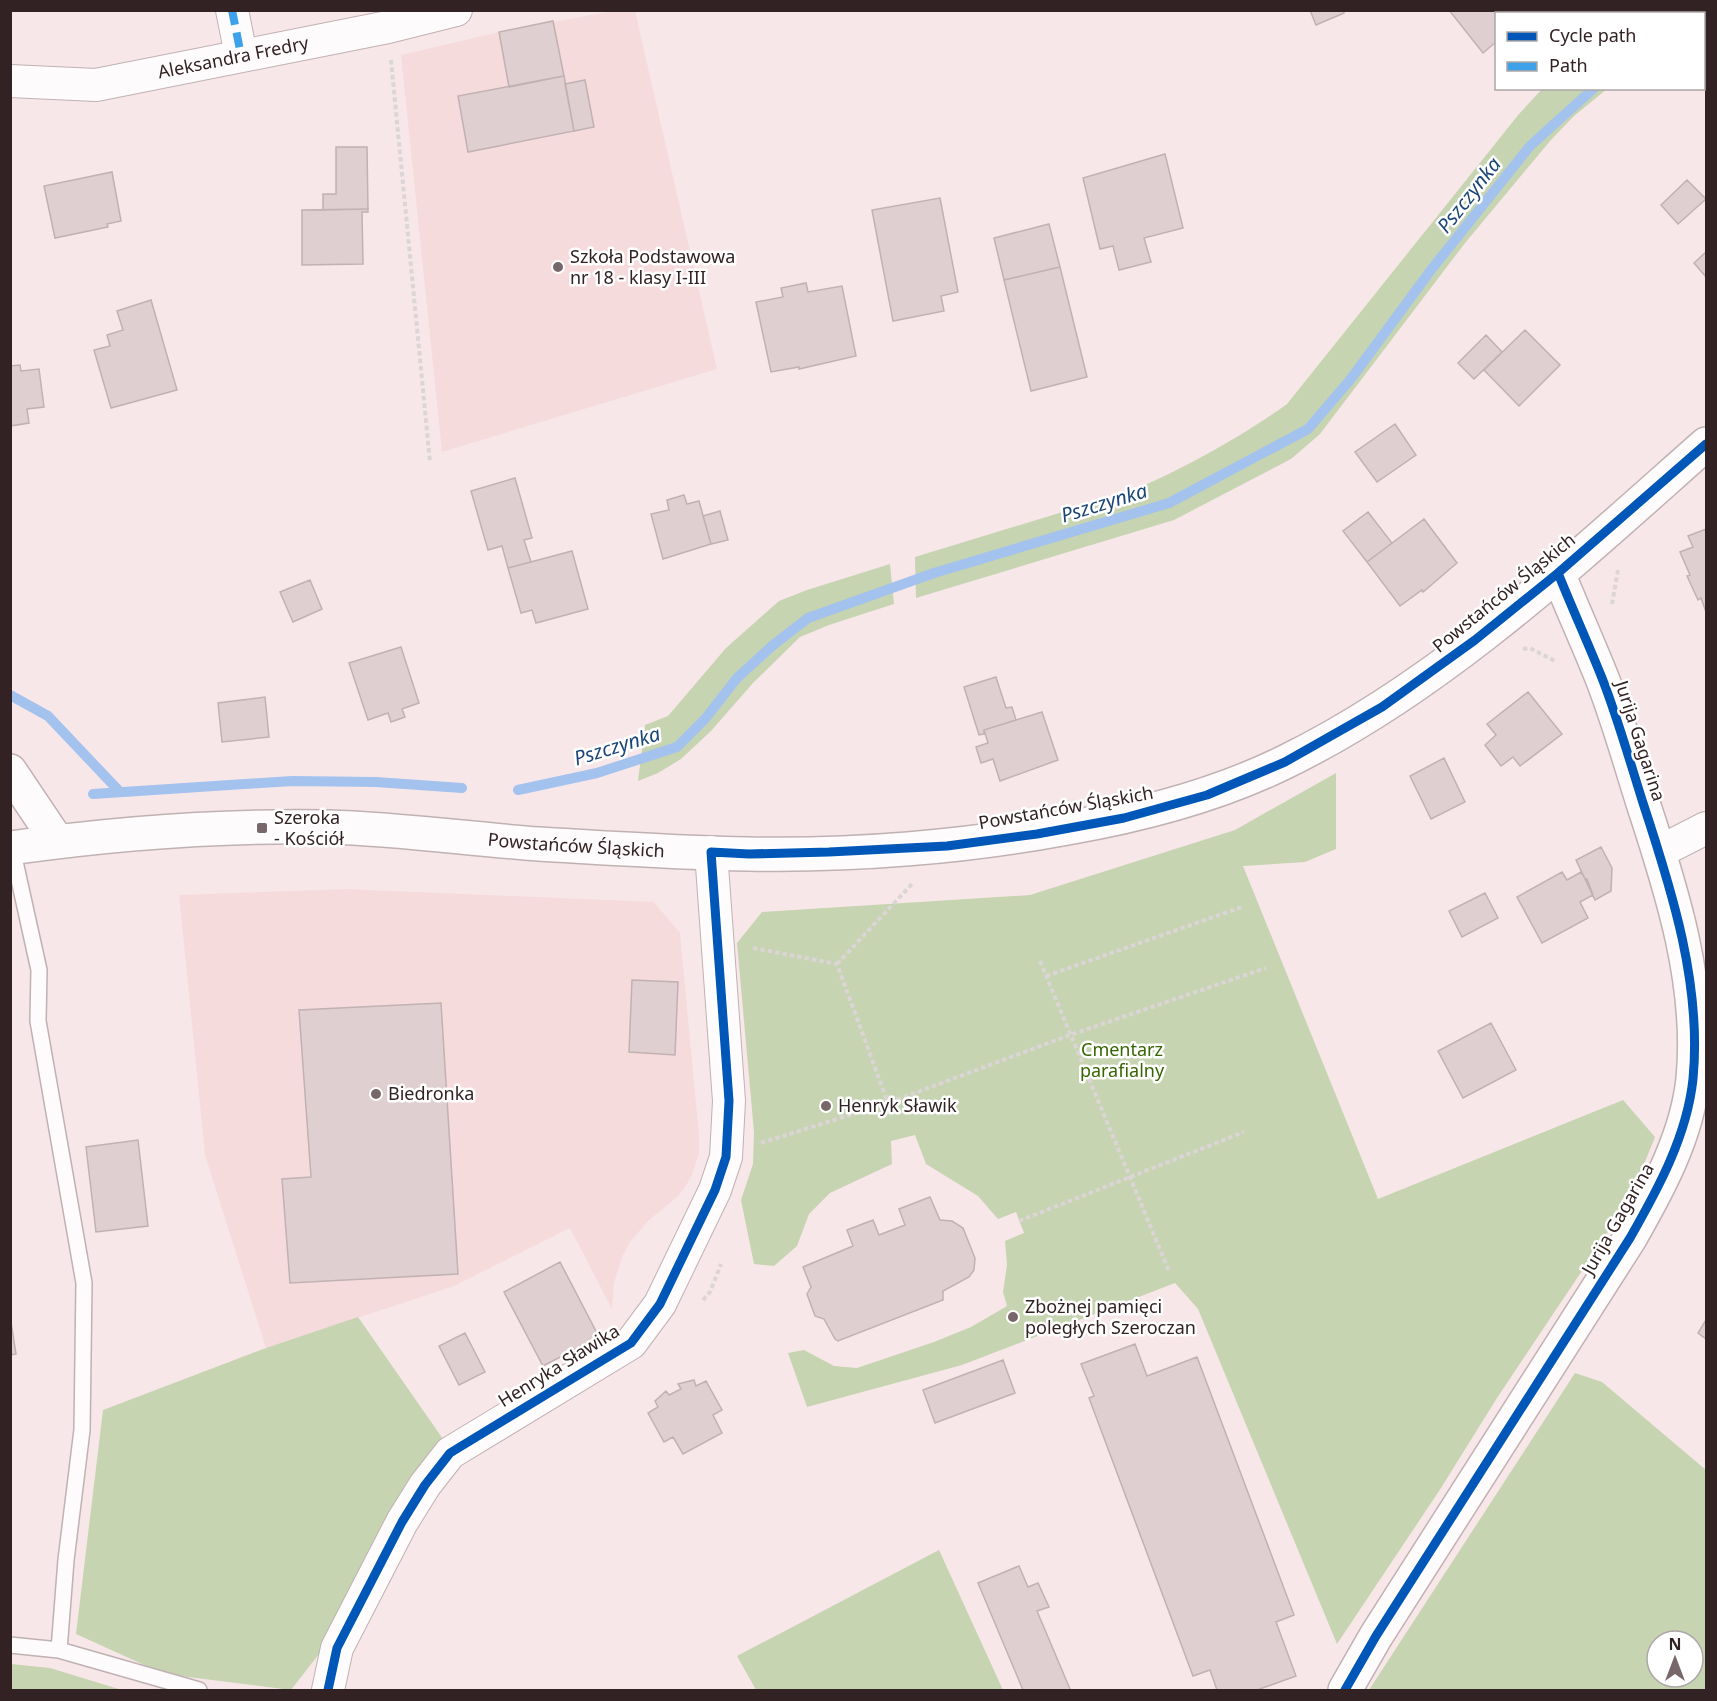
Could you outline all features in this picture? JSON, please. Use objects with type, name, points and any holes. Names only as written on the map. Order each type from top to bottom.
[{"type":"street","points":[[232,10],[241,56]]},
{"type":"street","name":"Aleksandra Fredry","points":[[10,81],[96,86],[388,27],[456,10]]},
{"type":"street","name":"Powstańców Śląskich","points":[[11,848],[57,841],[174,830],[331,827],[541,844],[749,854],[829,852],[947,846],[1037,834],[1124,818],[1207,795],[1285,762],[1383,707],[1475,640],[1558,573],[1707,444]]},
{"type":"street","name":"Jurija Gagarina","points":[[1345,1690],[1376,1636],[1630,1238],[1658,1190],[1674,1151],[1693,1081],[1693,1000],[1682,940],[1659,852],[1603,679],[1558,573]]},
{"type":"street","points":[[10,771],[57,841]]},
{"type":"street","points":[[1659,852],[1707,828]]},
{"type":"street","name":"Henryka Sławika","points":[[328,1690],[337,1648],[402,1522],[425,1485],[450,1453],[631,1343],[660,1304],[715,1190],[726,1157],[729,1101],[711,852]]},
{"type":"lane","points":[[11,848],[39,970],[38,1021],[84,1283],[82,1430],[66,1560],[59,1650]]},
{"type":"lane","points":[[10,1645],[59,1650],[199,1690]]},
{"type":"path","points":[[388,27],[430,462]]},
{"type":"path","points":[[1613,610],[1611,600],[1618,568]]},
{"type":"path","points":[[1513,651],[1530,648],[1557,663]]},
{"type":"path","points":[[837,964],[916,880]]},
{"type":"path","points":[[1046,976],[1242,907]]},
{"type":"path","points":[[750,947],[837,964]]},
{"type":"path","points":[[1040,961],[1169,1271]]},
{"type":"path","points":[[837,964],[888,1103]]},
{"type":"path","points":[[761,1144],[888,1103],[1070,1035],[1266,968]]},
{"type":"path","points":[[1019,1221],[1244,1132]]},
{"type":"shaded area","name":"Szkoła Podstawowa nr 18 - klasy I-III","points":[[613,11],[635,11],[717,369],[442,452],[401,55],[499,32]]},
{"type":"shaded area","points":[[346,889],[654,902],[680,933],[699,1153],[692,1175],[684,1189],[648,1221],[630,1242],[622,1257],[614,1283],[612,1309],[570,1228],[454,1286],[266,1348],[205,1155],[179,895]]},
{"type":"green space","points":[[1541,90],[1606,90],[1574,116],[1550,141],[1465,243],[1320,434],[1291,459],[1174,520],[916,598],[915,557],[1128,492],[1210,452],[1287,404],[1519,114]]},
{"type":"green space","points":[[890,564],[894,604],[800,637],[753,683],[711,731],[681,759],[658,773],[638,781],[645,725],[668,716],[726,648],[779,601]]},
{"type":"green space","name":"Cmentarz parafialny","points":[[1336,773],[1336,849],[1305,862],[1243,866],[1378,1199],[1623,1100],[1655,1137],[1630,1199],[1337,1644],[1198,1309],[1175,1283],[962,1365],[807,1407],[788,1353],[804,1350],[834,1366],[857,1368],[971,1327],[1007,1306],[1003,1292],[1007,1265],[1005,1241],[1024,1233],[1016,1212],[998,1219],[978,1196],[926,1164],[915,1135],[891,1141],[892,1164],[830,1193],[809,1214],[797,1246],[774,1266],[754,1264],[741,1200],[753,1164],[754,1132],[737,943],[762,912],[1030,895],[1235,830]]},
{"type":"green space","points":[[358,1317],[443,1439],[322,1650],[291,1690],[164,1674],[76,1634],[103,1410],[266,1348]]},
{"type":"green space","points":[[1575,1373],[1602,1382],[1706,1470],[1706,1690],[1369,1690]]},
{"type":"green space","points":[[939,1550],[1003,1690],[756,1690],[737,1656]]},
{"type":"green space","points":[[11,1664],[50,1668],[122,1690],[11,1690]]},
{"type":"building","points":[[1310,10],[1343,10],[1344,13],[1316,25]]},
{"type":"building","points":[[1449,10],[1536,10],[1534,12],[1495,12],[1495,43],[1483,53]]},
{"type":"building","points":[[553,21],[564,76],[509,87],[499,32]]},
{"type":"building","points":[[564,76],[574,131],[468,152],[458,96]]},
{"type":"building","points":[[585,80],[594,127],[574,131],[565,84]]},
{"type":"building","points":[[336,147],[367,147],[368,209],[323,210],[323,194],[336,194]]},
{"type":"building","points":[[1165,154],[1183,228],[1144,238],[1151,262],[1119,270],[1113,246],[1100,249],[1083,178]]},
{"type":"building","points":[[112,172],[121,221],[107,224],[108,227],[55,238],[44,186]]},
{"type":"building","points":[[1687,180],[1706,199],[1678,224],[1661,205]]},
{"type":"building","points":[[940,198],[958,292],[941,296],[944,311],[893,321],[872,210]]},
{"type":"building","points":[[368,209],[368,212],[362,212],[363,264],[302,265],[302,210]]},
{"type":"building","points":[[1049,224],[1060,267],[1004,280],[994,238]]},
{"type":"building","points":[[1706,252],[1706,277],[1694,263]]},
{"type":"building","points":[[1060,267],[1087,377],[1031,391],[1004,280]]},
{"type":"building","points":[[806,283],[808,292],[842,286],[856,356],[799,369],[799,367],[771,372],[756,302],[783,297],[781,288]]},
{"type":"building","points":[[151,300],[177,390],[111,408],[94,350],[110,346],[107,335],[123,330],[117,311]]},
{"type":"building","points":[[1525,330],[1560,365],[1519,406],[1484,370]]},
{"type":"building","points":[[1486,335],[1502,352],[1474,379],[1458,363]]},
{"type":"building","points":[[20,365],[21,371],[39,369],[44,407],[27,409],[29,423],[10,426],[10,366]]},
{"type":"building","points":[[1395,424],[1416,455],[1377,482],[1355,452]]},
{"type":"building","points":[[515,478],[532,538],[524,540],[531,562],[508,568],[502,546],[488,550],[471,491]]},
{"type":"building","points":[[684,495],[687,504],[699,501],[711,544],[663,559],[651,514],[669,510],[667,500]]},
{"type":"building","points":[[720,511],[728,540],[711,544],[703,516]]},
{"type":"building","points":[[1368,512],[1392,543],[1367,562],[1343,531]]},
{"type":"building","points":[[1424,519],[1457,563],[1423,592],[1422,590],[1400,606],[1367,562]]},
{"type":"building","points":[[1706,529],[1706,612],[1701,598],[1698,600],[1687,576],[1690,575],[1680,552],[1693,547],[1688,536]]},
{"type":"building","points":[[572,551],[588,609],[536,623],[532,610],[521,613],[508,568]]},
{"type":"building","points":[[310,580],[322,609],[293,622],[280,592]]},
{"type":"building","points":[[401,647],[419,703],[402,709],[405,717],[391,722],[388,713],[368,720],[349,663]]},
{"type":"building","points":[[996,677],[1006,708],[1012,707],[1016,720],[984,730],[984,734],[979,735],[964,687]]},
{"type":"building","points":[[1528,692],[1562,734],[1520,766],[1513,757],[1501,766],[1485,745],[1496,735],[1487,724]]},
{"type":"building","points":[[265,697],[269,737],[222,742],[218,703]]},
{"type":"building","points":[[1042,712],[1058,760],[1000,781],[993,759],[981,763],[976,747],[988,743],[984,730]]},
{"type":"building","points":[[1444,758],[1465,802],[1431,819],[1410,776]]},
{"type":"building","points":[[1601,847],[1612,868],[1611,891],[1595,900],[1576,860]]},
{"type":"building","points":[[1562,872],[1567,880],[1581,872],[1587,879],[1593,895],[1580,902],[1588,918],[1542,943],[1517,897]]},
{"type":"building","points":[[1485,893],[1498,918],[1462,937],[1449,911]]},
{"type":"building","points":[[632,980],[678,982],[675,1055],[629,1052]]},
{"type":"building","name":"Biedronka","points":[[441,1003],[458,1274],[290,1283],[282,1179],[311,1177],[299,1010]]},
{"type":"building","points":[[1491,1023],[1516,1070],[1463,1098],[1438,1051]]},
{"type":"building","points":[[138,1140],[148,1226],[96,1232],[86,1147]]},
{"type":"building","points":[[930,1197],[940,1220],[952,1221],[963,1228],[975,1258],[974,1270],[969,1277],[943,1291],[943,1300],[838,1341],[824,1319],[815,1316],[807,1294],[811,1287],[803,1267],[853,1246],[847,1230],[873,1220],[879,1235],[905,1225],[899,1209]]},
{"type":"building","points":[[560,1262],[599,1337],[543,1366],[504,1292]]},
{"type":"building","points":[[10,1316],[16,1354],[10,1355]]},
{"type":"building","points":[[1706,1320],[1706,1339],[1698,1333]]},
{"type":"building","points":[[465,1333],[485,1372],[459,1385],[439,1346]]},
{"type":"building","points":[[1135,1344],[1147,1376],[1197,1357],[1294,1615],[1276,1622],[1296,1676],[1257,1690],[1217,1690],[1210,1670],[1193,1676],[1089,1398],[1094,1396],[1081,1364]]},
{"type":"building","points":[[1003,1360],[1015,1393],[935,1423],[923,1390]]},
{"type":"building","points":[[694,1380],[696,1386],[706,1381],[722,1410],[713,1415],[722,1433],[683,1454],[673,1437],[664,1442],[648,1413],[658,1407],[655,1401],[666,1391],[669,1395],[681,1389],[678,1384]]},
{"type":"building","points":[[1019,1566],[1028,1587],[1038,1583],[1049,1607],[1037,1611],[1070,1689],[1023,1690],[978,1583]]},
{"type":"waterway","name":"Pszczynka","points":[[518,790],[597,773],[677,747],[705,719],[737,678],[772,646],[808,618],[934,573],[1169,503],[1308,429],[1350,380],[1431,270],[1530,146],[1592,90]]},
{"type":"waterway","points":[[10,695],[48,716],[120,792]]},
{"type":"waterway","name":"Pszczynka","points":[[93,794],[292,781],[376,782],[462,788]]},
{"type":"marked path","points":[[232,10],[241,55]]},
{"type":"cycle path","points":[[328,1690],[337,1648],[402,1522],[425,1485],[450,1453],[631,1343],[660,1304],[715,1190],[726,1157],[729,1101],[711,852],[749,854],[829,852],[947,846],[1037,834],[1124,818],[1207,795],[1285,762],[1382,707],[1475,640],[1558,573],[1706,444]]},
{"type":"cycle path","points":[[1345,1690],[1376,1636],[1630,1238],[1670,1162],[1690,1100],[1695,1044],[1693,1009],[1689,974],[1674,904],[1613,709],[1558,573]]},
{"type":"place","name":"Szkoła Podstawowa nr 18 - klasy I-III","points":[[558,267]]},
{"type":"place","name":"Szeroka - Kościół","points":[[262,828]]},
{"type":"place","name":"Biedronka","points":[[376,1094]]},
{"type":"place","name":"Henryk Sławik","points":[[826,1106]]},
{"type":"place","name":"Zbożnej pamięci poległych Szeroczan","points":[[1013,1317]]}]
